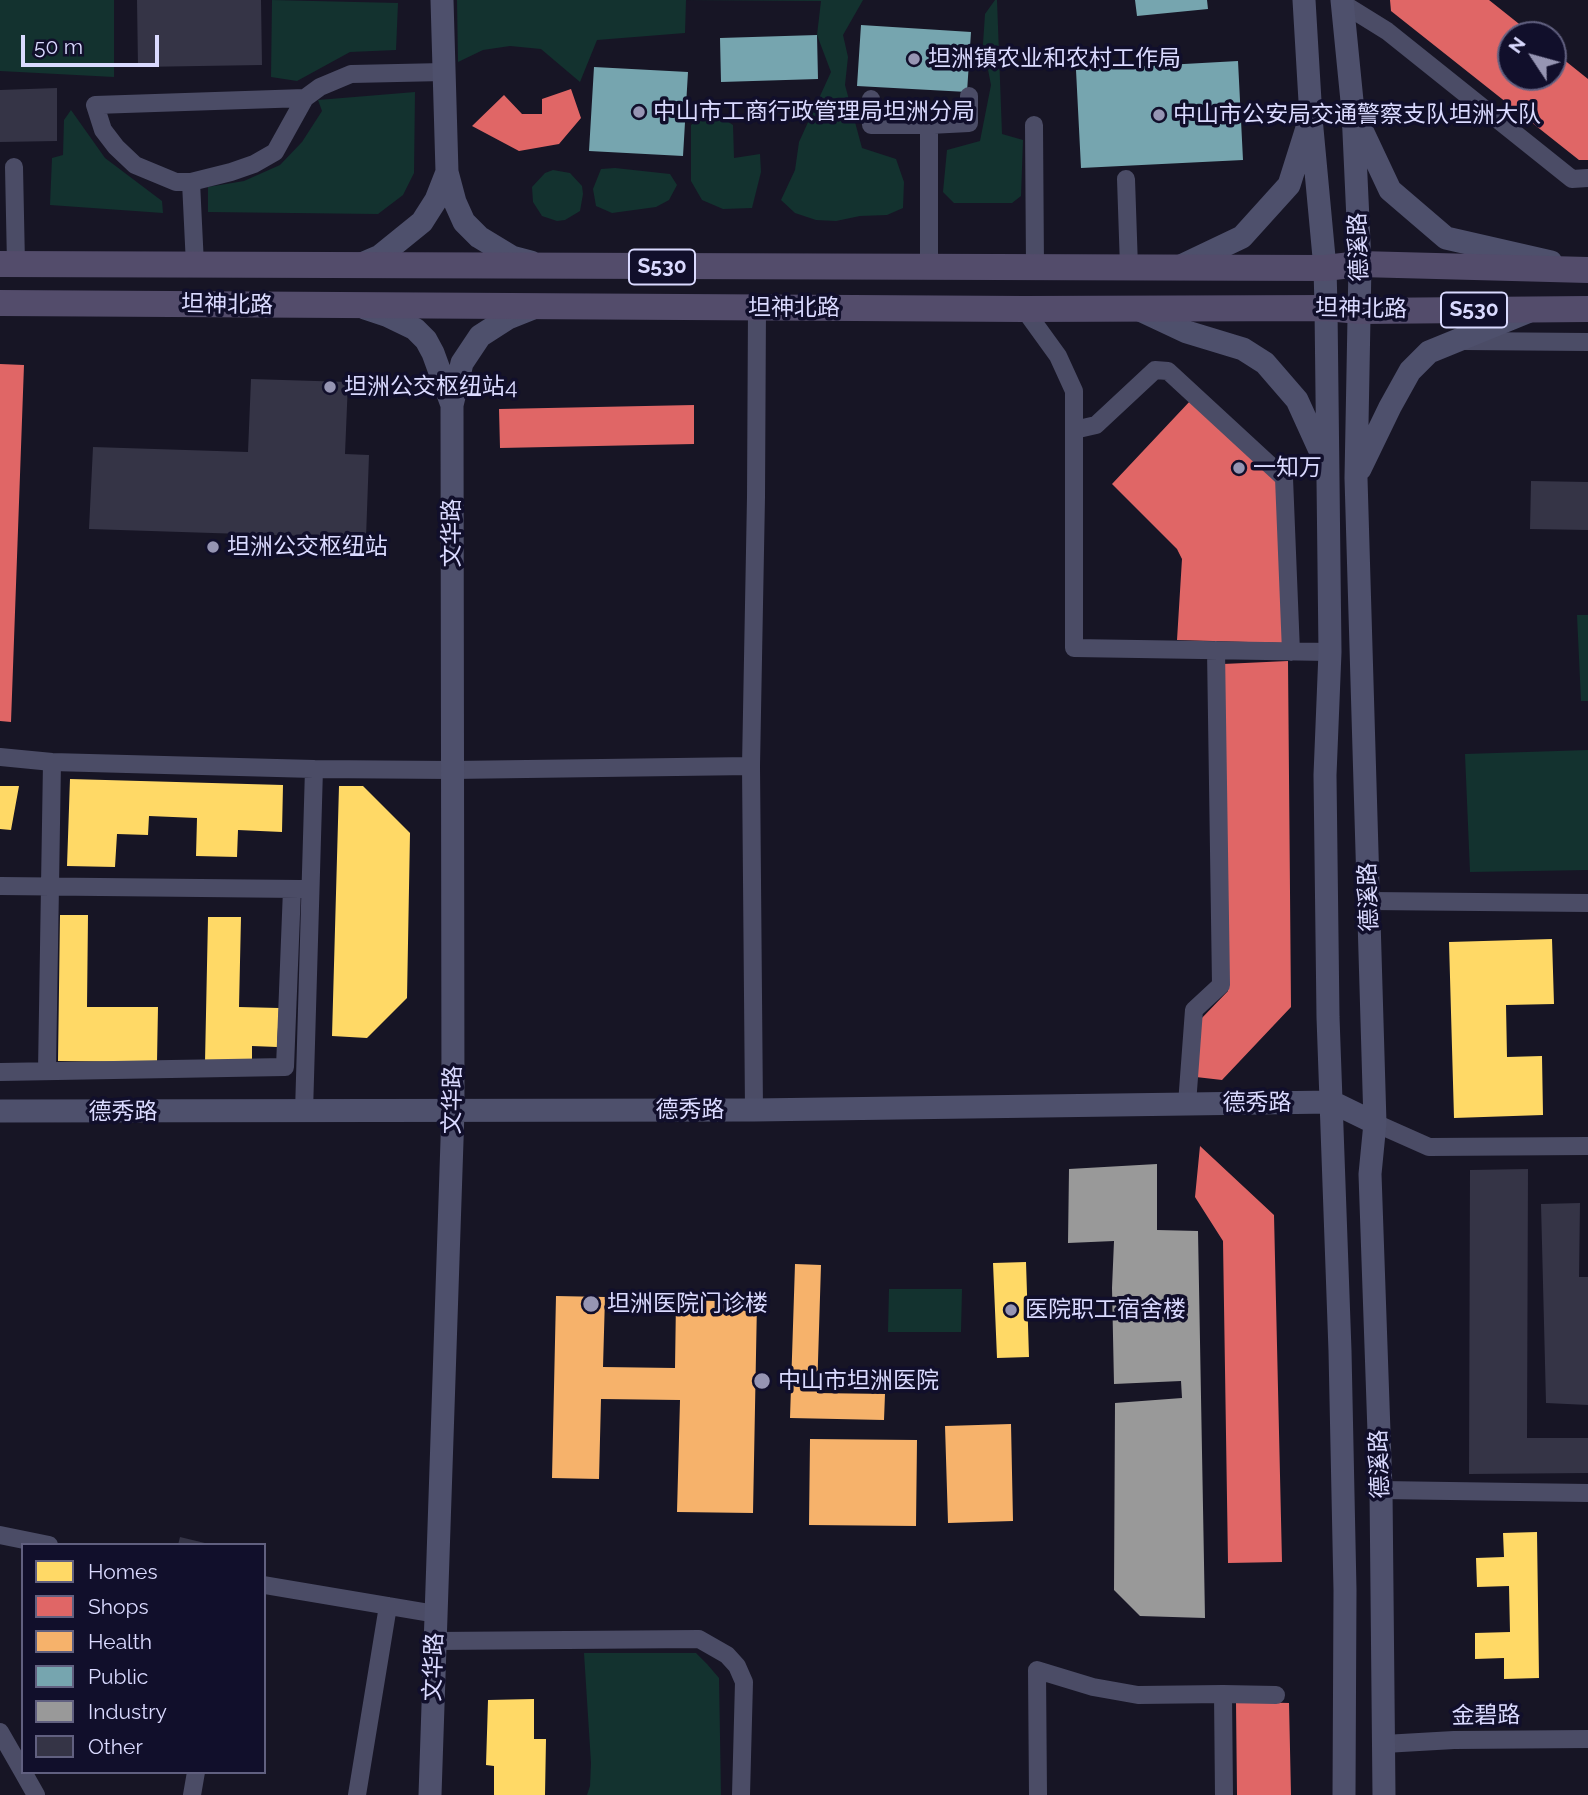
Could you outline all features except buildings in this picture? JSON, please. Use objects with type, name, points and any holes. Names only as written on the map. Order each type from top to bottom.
[{"type":"main road","points":[[442,0],[447,172],[455,202],[464,222],[479,237],[512,257],[547,267]]},
{"type":"main road","name":"德溪路","points":[[1304,0],[1326,308],[1330,652],[1325,775],[1328,1017],[1344,1577],[1344,1795]]},
{"type":"main road","name":"德溪路","points":[[1342,1],[1353,111],[1360,264],[1356,478],[1375,1123],[1370,1174],[1381,1490],[1384,1795]]},
{"type":"main road","points":[[1353,111],[1390,190],[1446,238],[1588,270]]},
{"type":"main road","points":[[1179,267],[1242,237],[1289,185],[1311,118]]},
{"type":"main road","points":[[356,266],[380,256],[422,222],[436,201],[447,172]]},
{"type":"main road","name":"坦神北路","points":[[8,264],[1325,268],[1360,264],[1588,270]]},
{"type":"main road","name":"坦神北路","points":[[0,303],[1024,309],[1326,308],[1360,311],[1588,309]]},
{"type":"main road","points":[[359,306],[415,329],[426,340],[452,405]]},
{"type":"main road","points":[[452,405],[462,363],[480,335],[508,318],[537,307]]},
{"type":"main road","points":[[1135,307],[1187,332],[1243,349],[1265,363],[1297,400],[1321,450],[1327,479]]},
{"type":"main road","points":[[1356,478],[1410,371],[1429,352],[1535,309]]},
{"type":"main road","name":"文华路","points":[[430,1795],[453,1111],[452,405]]},
{"type":"main road","name":"德秀路","points":[[0,1111],[754,1110],[1332,1102],[1375,1123]]},
{"type":"street","points":[[1342,1],[1387,32],[1572,178],[1588,178]]},
{"type":"street","points":[[305,98],[95,105],[103,130],[135,165],[176,182],[191,182],[254,164],[275,152],[305,98],[320,87],[351,74],[444,72]]},
{"type":"street","points":[[871,99],[872,125],[929,125],[969,123],[969,96]]},
{"type":"street","points":[[929,125],[929,267]]},
{"type":"street","points":[[1034,125],[1035,267]]},
{"type":"street","points":[[8,264],[14,167]]},
{"type":"street","points":[[1126,179],[1129,267]]},
{"type":"street","points":[[191,182],[195,265]]},
{"type":"street","points":[[754,1110],[751,766],[757,483],[757,307]]},
{"type":"street","points":[[1024,309],[1058,356],[1074,391],[1074,648],[1330,652]]},
{"type":"street","points":[[1452,341],[1588,342]]},
{"type":"street","points":[[1074,429],[1096,425],[1155,370],[1168,371],[1284,478],[1291,652]]},
{"type":"street","points":[[1187,1104],[1194,1010],[1221,985],[1216,650]]},
{"type":"street","points":[[0,757],[52,762],[314,769],[751,766]]},
{"type":"street","points":[[47,1071],[52,762]]},
{"type":"street","points":[[304,1112],[314,769]]},
{"type":"street","points":[[0,886],[311,889]]},
{"type":"street","points":[[0,1072],[285,1067],[292,889]]},
{"type":"street","points":[[1370,901],[1588,903]]},
{"type":"street","points":[[1375,1123],[1429,1147],[1588,1146]]},
{"type":"street","points":[[1381,1490],[1588,1493]]},
{"type":"street","points":[[0,1535],[40,1543]]},
{"type":"street","points":[[266,1585],[436,1614]]},
{"type":"street","points":[[357,1795],[387,1606]]},
{"type":"street","points":[[435,1641],[699,1639],[727,1656],[737,1666],[744,1682],[741,1795]]},
{"type":"street","points":[[1038,1795],[1037,1670],[1093,1687],[1138,1695],[1276,1695]]},
{"type":"street","points":[[1223,1695],[1224,1795]]},
{"type":"street","points":[[0,1732],[21,1769]]},
{"type":"street","name":"金碧路","points":[[1384,1744],[1454,1740],[1588,1739]]},
{"type":"street","points":[[24,1774],[36,1795]]},
{"type":"street","points":[[192,1795],[196,1774]]},
{"type":"green space","points":[[0,0],[114,0],[114,77],[0,71]]},
{"type":"green space","points":[[272,0],[398,3],[396,50],[350,52],[297,81],[271,77]]},
{"type":"green space","points":[[457,0],[686,0],[685,33],[597,40],[580,82],[541,49],[510,46],[483,50],[458,62]]},
{"type":"green space","points":[[686,0],[863,0],[843,35],[848,57],[845,85],[862,148],[896,159],[904,182],[903,208],[887,215],[860,216],[836,221],[816,220],[795,213],[781,200],[795,170],[799,142],[831,72],[817,35],[821,1]]},
{"type":"green space","points":[[995,0],[1002,134],[1023,140],[1021,196],[1012,203],[954,203],[943,192],[947,150],[980,141],[991,85],[983,44],[985,14]]},
{"type":"green space","points":[[415,92],[414,173],[403,195],[378,214],[208,212],[208,187],[244,181],[280,165],[302,142],[322,111],[318,100]]},
{"type":"green space","points":[[71,110],[105,158],[162,201],[163,213],[50,205],[52,158],[63,155],[64,120]]},
{"type":"green space","points":[[719,116],[733,125],[734,158],[760,154],[761,172],[752,208],[723,209],[702,200],[691,181],[691,125],[702,117]]},
{"type":"green space","points":[[601,169],[670,174],[677,185],[669,200],[656,207],[612,213],[596,206],[593,189]]},
{"type":"green space","points":[[553,170],[570,173],[582,186],[580,211],[565,220],[557,221],[542,216],[533,202],[532,187],[545,173]]},
{"type":"green space","points":[[1577,615],[1588,615],[1588,701],[1581,701]]},
{"type":"green space","points":[[1588,750],[1588,870],[1470,872],[1465,754]]},
{"type":"green space","points":[[889,1289],[962,1289],[961,1332],[888,1332]]},
{"type":"green space","points":[[584,1653],[696,1653],[707,1664],[719,1678],[721,1795],[587,1795],[591,1763]]},
{"type":"place","name":"坦洲镇农业和农村工作局","points":[[914,59]]},
{"type":"place","name":"中山市工商行政管理局坦洲分局","points":[[639,112]]},
{"type":"place","name":"中山市公安局交通警察支队坦洲大队","points":[[1159,115]]},
{"type":"place","name":"坦洲公交枢纽站4","points":[[330,387]]},
{"type":"place","name":"一知万","points":[[1239,468]]},
{"type":"place","name":"坦洲公交枢纽站","points":[[213,547]]},
{"type":"place","name":"坦洲医院门诊楼","points":[[591,1304]]},
{"type":"place","name":"医院职工宿舍楼","points":[[1011,1310]]},
{"type":"place","name":"中山市坦洲医院","points":[[762,1381]]}]
